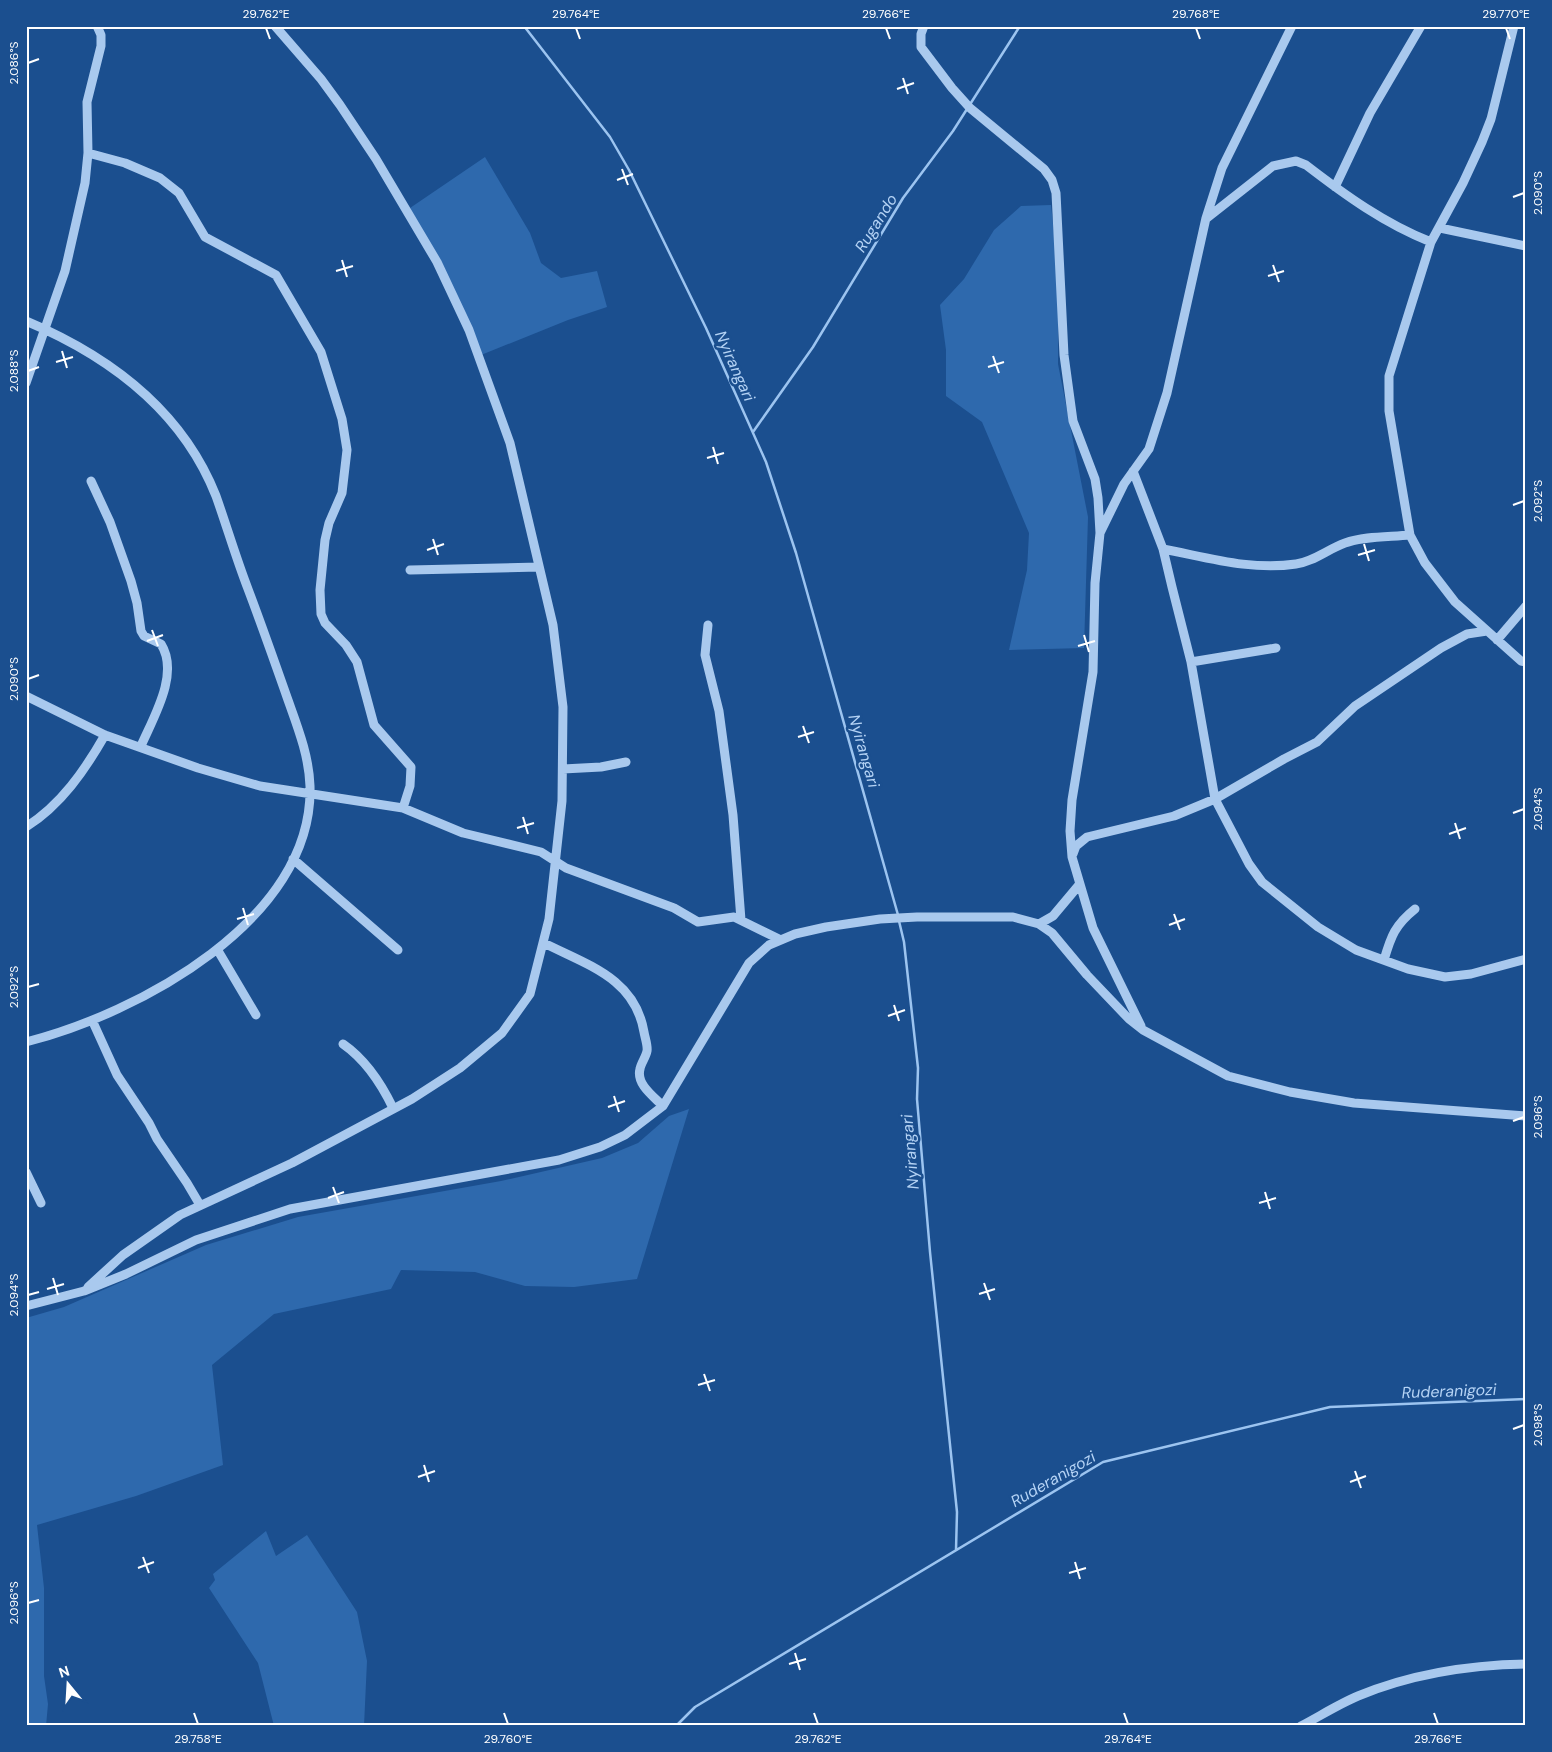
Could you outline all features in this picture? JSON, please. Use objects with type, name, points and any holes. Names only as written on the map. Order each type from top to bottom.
[{"type":"street","points":[[26,382],[65,271],[74,238],[88,167],[87,102],[102,35],[97,26]]},
{"type":"street","points":[[84,1291],[148,1236],[200,1206],[263,1178],[440,1083],[502,1033],[530,994],[544,944],[557,861],[564,769],[563,707],[557,648],[510,443],[450,287],[407,209],[368,147],[321,79],[275,26]]},
{"type":"street","points":[[924,26],[921,34],[921,47],[952,88],[970,108],[1031,156],[1052,180],[1058,210],[1064,356],[1073,421],[1095,479],[1100,533],[1095,584],[1093,672],[1072,800],[1070,831],[1072,856],[1093,928],[1143,1030]]},
{"type":"street","points":[[1100,533],[1124,484],[1147,454],[1167,393],[1206,218],[1222,168],[1292,26]]},
{"type":"street","points":[[1335,187],[1370,113],[1421,26]]},
{"type":"street","points":[[1514,26],[1491,119],[1464,183],[1431,242],[1389,376],[1389,411],[1410,535],[1425,563],[1455,602],[1521,661],[1526,662]]},
{"type":"street","points":[[88,153],[125,162],[160,178],[179,193],[205,237],[276,275],[321,352],[342,419],[347,450],[342,493],[329,523],[325,540],[321,614],[325,623],[346,645],[357,662],[374,726],[411,768],[410,786],[403,808]]},
{"type":"street","points":[[1206,218],[1273,166],[1284,162],[1296,161],[1306,165],[1335,187],[1404,232],[1431,242]]},
{"type":"street","points":[[1440,228],[1526,246]]},
{"type":"street","points":[[26,321],[80,346],[131,382],[154,401],[196,455],[216,496],[302,739],[308,765],[310,794],[307,820],[293,859],[282,880],[236,934],[160,988],[92,1020],[62,1032],[26,1042]]},
{"type":"street","points":[[1133,471],[1163,549],[1191,662],[1216,799],[1249,864],[1262,882],[1318,927],[1356,950],[1408,970],[1446,977],[1471,974],[1526,959]]},
{"type":"street","points":[[91,481],[110,522],[131,581],[138,603],[141,632],[161,644],[168,661],[160,700],[141,746]]},
{"type":"street","points":[[1163,549],[1248,566],[1275,567],[1299,564],[1345,543],[1410,535]]},
{"type":"street","points":[[410,570],[539,567]]},
{"type":"street","points":[[1497,640],[1526,606]]},
{"type":"street","points":[[708,625],[706,655],[719,711],[733,815],[741,920]]},
{"type":"street","points":[[1072,856],[1076,846],[1087,837],[1174,816],[1216,799],[1317,742],[1355,706],[1447,644],[1467,634],[1487,631]]},
{"type":"street","points":[[1191,662],[1276,648]]},
{"type":"street","points":[[26,696],[105,735],[141,746],[198,768],[260,786],[403,808],[463,833],[535,850],[557,861],[566,868],[674,908],[698,922],[706,922],[729,916],[741,920],[779,940]]},
{"type":"street","points":[[26,827],[42,817],[70,786],[90,761],[105,735]]},
{"type":"street","points":[[564,769],[601,767],[626,762]]},
{"type":"street","points":[[293,859],[398,950]]},
{"type":"street","points":[[1038,924],[1053,916],[1079,885]]},
{"type":"street","points":[[1384,960],[1392,933],[1401,920],[1414,909]]},
{"type":"street","points":[[26,1306],[84,1291],[126,1274],[196,1240],[290,1209],[579,1155],[625,1135],[663,1106],[749,963],[758,954],[779,940],[796,934],[853,922],[917,917],[1013,917],[1038,924],[1052,933],[1104,993],[1143,1030],[1228,1076],[1290,1092],[1354,1104],[1526,1116]]},
{"type":"street","points":[[544,944],[603,973],[624,987],[636,1003],[642,1020],[647,1051],[639,1070],[640,1080],[663,1106]]},
{"type":"street","points":[[217,949],[256,1015]]},
{"type":"street","points":[[92,1020],[117,1075],[149,1123],[157,1139],[188,1183],[200,1206]]},
{"type":"street","points":[[343,1044],[374,1074],[393,1108]]},
{"type":"street","points":[[26,1172],[41,1202]]},
{"type":"street","points":[[1301,1726],[1358,1696],[1426,1674],[1526,1664]]},
{"type":"shaded area","points":[[485,157],[530,233],[541,263],[561,278],[597,271],[607,307],[568,320],[481,355],[410,208]]},
{"type":"shaded area","points":[[1051,205],[1058,272],[1058,364],[1088,517],[1084,648],[1009,650],[1027,570],[1029,533],[982,422],[946,396],[946,350],[940,305],[964,279],[994,230],[1021,206]]},
{"type":"shaded area","points":[[689,1109],[637,1279],[574,1287],[525,1286],[475,1272],[401,1270],[391,1289],[274,1314],[212,1365],[223,1465],[136,1496],[37,1525],[44,1588],[44,1676],[48,1704],[46,1726],[26,1726],[26,1318],[64,1307],[206,1245],[298,1217],[501,1181],[602,1158],[638,1143],[669,1116]]},
{"type":"shaded area","points":[[266,1531],[276,1556],[307,1535],[357,1612],[367,1661],[364,1726],[274,1726],[258,1663],[209,1588],[215,1580],[213,1574]]},
{"type":"waterway","name":"Nyirangari","points":[[524,26],[610,137],[629,170],[706,328],[766,462],[796,553],[898,915]]},
{"type":"waterway","name":"Rugando","points":[[753,432],[813,347],[903,198],[953,131],[1020,26]]},
{"type":"waterway","name":"Nyirangari","points":[[899,921],[904,942],[918,1068],[917,1099],[930,1252],[957,1512],[956,1550]]},
{"type":"waterway","name":"Ruderanigozi","points":[[676,1726],[695,1707],[1103,1462],[1330,1407],[1526,1399]]}]
